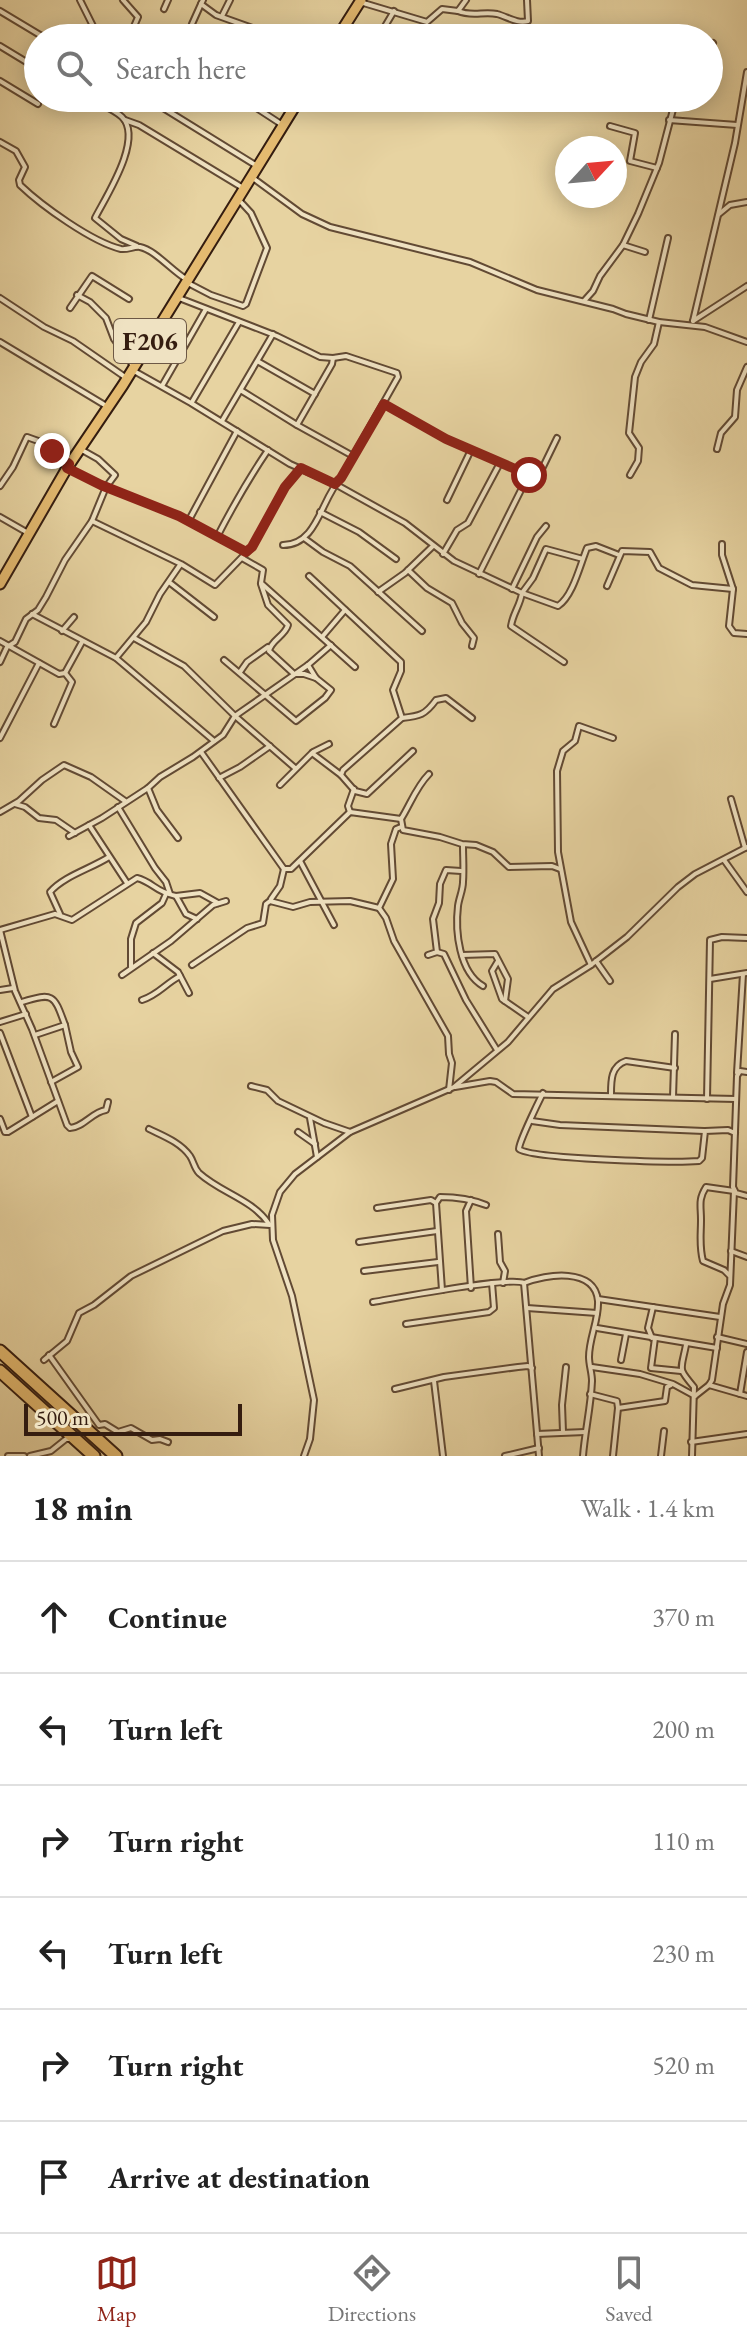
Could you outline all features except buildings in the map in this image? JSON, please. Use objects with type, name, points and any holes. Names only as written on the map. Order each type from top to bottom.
[{"type":"highway","points":[[0,1351],[116,1456]]},
{"type":"highway","points":[[0,1371],[93,1456]]},
{"type":"main road","points":[[345,24],[359,1]]},
{"type":"main road","name":"F206","points":[[0,584],[68,466],[109,407],[291,112]]},
{"type":"street","points":[[80,0],[92,24]]},
{"type":"street","points":[[123,0],[138,17],[135,24]]},
{"type":"street","points":[[164,9],[168,0]]},
{"type":"street","points":[[222,16],[230,0]]},
{"type":"street","points":[[458,11],[466,0]]},
{"type":"street","points":[[359,1],[427,22],[442,9],[467,15],[496,14],[522,23],[528,21],[527,0]]},
{"type":"street","points":[[192,24],[202,2],[216,15],[242,24]]},
{"type":"street","points":[[0,11],[24,25]]},
{"type":"street","points":[[386,24],[394,11]]},
{"type":"street","points":[[0,46],[24,61]]},
{"type":"street","points":[[690,323],[746,90],[747,72]]},
{"type":"street","points":[[0,81],[24,96]]},
{"type":"street","points":[[112,112],[243,188]]},
{"type":"street","points":[[170,112],[257,166]]},
{"type":"street","points":[[263,112],[283,125]]},
{"type":"street","points":[[584,301],[623,245],[657,168],[672,112]]},
{"type":"street","points":[[125,120],[126,154],[107,198],[95,216],[101,225],[121,239],[159,257],[186,281],[211,295],[245,306],[267,248],[251,213],[238,198]]},
{"type":"street","points":[[669,120],[737,125]]},
{"type":"street","points":[[610,126],[636,134],[631,145],[630,161],[657,168]]},
{"type":"street","points":[[0,142],[9,145],[21,157],[25,167],[20,185],[58,217],[119,248],[139,247]]},
{"type":"street","points":[[251,176],[319,223],[476,264],[537,290],[649,320],[690,323],[747,342]]},
{"type":"street","points":[[717,216],[730,205],[747,202]]},
{"type":"street","points":[[649,320],[668,238]]},
{"type":"street","points":[[623,245],[645,252]]},
{"type":"street","points":[[70,308],[92,276],[129,299]]},
{"type":"street","points":[[690,323],[747,286]]},
{"type":"street","points":[[593,291],[595,304]]},
{"type":"street","points":[[77,295],[90,302],[106,318],[131,372]]},
{"type":"street","points":[[177,296],[273,334],[320,357],[346,356],[397,373],[398,377],[384,404],[335,484],[312,529],[295,544],[283,545]]},
{"type":"street","points":[[0,298],[44,327],[162,386],[268,450],[335,484],[417,531],[443,554],[512,589],[552,605],[563,604],[589,546],[619,555]]},
{"type":"street","points":[[162,386],[206,309]]},
{"type":"street","points":[[191,403],[239,322]]},
{"type":"street","points":[[630,475],[638,461],[639,448],[629,433],[635,377],[654,344],[659,322]]},
{"type":"street","points":[[222,421],[273,334]]},
{"type":"street","points":[[0,342],[109,407]]},
{"type":"street","points":[[297,425],[333,358]]},
{"type":"street","points":[[259,362],[315,394]]},
{"type":"street","points":[[717,449],[721,433],[735,417],[737,390],[747,367]]},
{"type":"street","points":[[242,391],[353,456]]},
{"type":"street","points":[[384,404],[471,451],[529,475],[540,473],[557,438]]},
{"type":"street","points":[[188,521],[237,431]]},
{"type":"street","points":[[0,486],[27,437],[41,442],[68,466],[106,487],[155,505],[246,552]]},
{"type":"street","points":[[0,662],[15,642],[26,619],[38,610],[65,560],[92,521],[115,473],[79,449]]},
{"type":"street","points":[[217,537],[240,497],[245,481],[268,450]]},
{"type":"street","points":[[447,500],[471,451]]},
{"type":"street","points":[[443,554],[457,530],[468,523],[500,463]]},
{"type":"street","points":[[92,521],[181,564],[215,585],[252,547],[285,487],[301,468]]},
{"type":"street","points":[[479,574],[529,475]]},
{"type":"street","points":[[320,512],[359,532],[396,559]]},
{"type":"street","points":[[0,517],[28,533]]},
{"type":"street","points":[[512,589],[537,537],[546,526]]},
{"type":"street","points":[[304,538],[350,566],[422,631]]},
{"type":"street","points":[[722,544],[722,555],[733,589],[729,626],[734,633],[747,634]]},
{"type":"street","points":[[378,592],[433,546]]},
{"type":"street","points":[[564,662],[511,626],[512,618],[546,549],[583,559]]},
{"type":"street","points":[[607,586],[619,555],[627,549],[650,552],[659,568],[680,580],[696,586],[733,589]]},
{"type":"street","points":[[240,672],[247,662],[285,632],[288,625],[268,605],[261,583],[263,570],[242,558]]},
{"type":"street","points":[[116,658],[146,622],[181,564]]},
{"type":"street","points":[[408,570],[427,588],[456,607],[462,623],[474,638],[472,646]]},
{"type":"street","points":[[309,576],[401,662],[401,671],[393,690],[402,718]]},
{"type":"street","points":[[169,582],[214,617]]},
{"type":"street","points":[[261,583],[355,667]]},
{"type":"street","points":[[322,637],[345,610]]},
{"type":"street","points":[[32,614],[116,658],[214,741]]},
{"type":"street","points":[[62,631],[74,617]]},
{"type":"street","points":[[134,638],[184,666],[295,768]]},
{"type":"street","points":[[0,641],[59,674],[65,673]]},
{"type":"street","points":[[65,673],[82,642]]},
{"type":"street","points":[[69,836],[201,752],[223,735],[235,716],[308,665],[331,645]]},
{"type":"street","points":[[224,660],[296,721],[330,692],[329,686],[316,678],[294,674],[269,651],[270,646]]},
{"type":"street","points":[[0,738],[39,663]]},
{"type":"street","points":[[308,665],[316,678]]},
{"type":"street","points":[[54,724],[72,686],[65,673]]},
{"type":"street","points":[[341,775],[402,718],[422,715],[436,700],[446,698],[472,718]]},
{"type":"street","points":[[591,965],[574,932],[560,869],[557,771],[559,758],[575,741],[579,726],[613,738]]},
{"type":"street","points":[[280,785],[312,753],[329,744]]},
{"type":"street","points":[[219,778],[270,746]]},
{"type":"street","points":[[312,753],[362,795],[367,794],[413,751]]},
{"type":"street","points":[[192,965],[247,928],[263,923],[266,904],[280,886],[284,869],[201,752]]},
{"type":"street","points":[[0,812],[64,765],[91,777],[125,801]]},
{"type":"street","points":[[401,827],[401,819],[412,805],[419,785],[429,774]]},
{"type":"street","points":[[148,788],[157,810],[178,838]]},
{"type":"street","points":[[350,812],[348,806],[354,789]]},
{"type":"street","points":[[451,1088],[508,1042],[553,989],[627,937],[678,887],[746,848],[731,799]]},
{"type":"street","points":[[9,805],[20,805],[39,818],[56,820],[75,833]]},
{"type":"street","points":[[118,807],[166,882],[171,895],[186,914],[197,919]]},
{"type":"street","points":[[284,869],[291,869],[350,812]]},
{"type":"street","points":[[350,812],[401,819]]},
{"type":"street","points":[[89,825],[128,884]]},
{"type":"street","points":[[401,827],[463,845],[476,845],[493,852],[509,867],[552,866],[560,869]]},
{"type":"street","points":[[379,908],[393,879],[391,844],[394,831],[401,827]]},
{"type":"street","points":[[463,845],[463,884],[457,924],[462,955],[476,982],[483,986]]},
{"type":"street","points":[[109,857],[69,880],[62,880],[50,892],[60,914],[69,921],[137,878],[143,879],[160,893],[200,893],[218,903]]},
{"type":"street","points":[[724,860],[747,892]]},
{"type":"street","points":[[300,861],[334,925]]},
{"type":"street","points":[[437,952],[433,919],[439,903],[440,884],[446,870],[461,871]]},
{"type":"street","points":[[131,967],[131,939],[136,923],[171,895]]},
{"type":"street","points":[[122,975],[218,903],[226,901]]},
{"type":"street","points":[[270,901],[293,907],[350,901],[379,908],[394,941],[448,1036],[452,1063],[451,1088]]},
{"type":"street","points":[[60,914],[0,930],[14,988],[35,1035],[67,1125],[73,1128],[96,1112],[106,1110],[108,1102]]},
{"type":"street","points":[[707,1099],[711,939],[747,938]]},
{"type":"street","points":[[428,955],[437,952],[444,954],[460,989],[497,1050]]},
{"type":"street","points":[[153,953],[180,976],[189,993]]},
{"type":"street","points":[[462,955],[495,954],[508,979],[505,1001]]},
{"type":"street","points":[[498,961],[492,971],[505,1001],[528,1017]]},
{"type":"street","points":[[596,961],[610,981]]},
{"type":"street","points":[[695,1396],[709,1385],[720,1317],[729,1290],[737,1073],[744,1038],[740,1008],[745,974],[710,979]]},
{"type":"street","points":[[142,1000],[156,994],[180,976]]},
{"type":"street","points":[[0,990],[14,988]]},
{"type":"street","points":[[22,1002],[43,995],[50,996],[56,1002],[65,1025],[78,1067],[51,1082]]},
{"type":"street","points":[[740,1008],[747,1007]]},
{"type":"street","points":[[0,1022],[26,1014]]},
{"type":"street","points":[[35,1035],[65,1025]]},
{"type":"street","points":[[0,1033],[32,1117]]},
{"type":"street","points":[[673,1097],[675,1034]]},
{"type":"street","points":[[611,1094],[614,1071],[622,1062],[675,1068]]},
{"type":"street","points":[[737,1073],[747,1072]]},
{"type":"street","points":[[270,1225],[275,1200],[295,1174],[350,1132],[451,1088],[490,1081],[513,1094],[736,1099]]},
{"type":"street","points":[[251,1086],[267,1090],[278,1101],[350,1132]]},
{"type":"street","points":[[543,1093],[532,1121],[518,1144],[521,1151],[574,1159],[699,1161],[705,1131]]},
{"type":"street","points":[[0,1119],[6,1132],[58,1101]]},
{"type":"street","points":[[309,1116],[317,1157]]},
{"type":"street","points":[[532,1121],[560,1125],[728,1130],[735,1133]]},
{"type":"street","points":[[149,1129],[169,1138],[190,1157],[197,1171],[239,1196],[263,1214],[270,1225],[278,1261],[292,1296],[310,1376],[314,1408],[304,1456]]},
{"type":"street","points":[[298,1132],[315,1144]]},
{"type":"street","points":[[730,1276],[719,1267],[703,1261],[699,1250],[701,1221],[698,1203],[706,1187],[747,1196]]},
{"type":"street","points":[[442,1290],[436,1203],[440,1197],[486,1205]]},
{"type":"street","points":[[377,1208],[431,1200],[436,1203]]},
{"type":"street","points":[[471,1200],[466,1211],[471,1288]]},
{"type":"street","points":[[44,1360],[67,1341],[79,1313],[131,1276],[223,1231],[252,1224],[270,1225]]},
{"type":"street","points":[[359,1242],[437,1231]]},
{"type":"street","points":[[498,1234],[500,1262],[505,1271],[503,1283]]},
{"type":"street","points":[[731,1251],[747,1257]]},
{"type":"street","points":[[364,1271],[438,1262]]},
{"type":"street","points":[[373,1302],[492,1283],[519,1280],[524,1283],[549,1276],[575,1277],[591,1285],[598,1299],[596,1328],[590,1351],[592,1367],[583,1456]]},
{"type":"street","points":[[406,1324],[489,1312],[494,1308],[492,1283]]},
{"type":"street","points":[[524,1283],[539,1456]]},
{"type":"street","points":[[598,1299],[720,1317]]},
{"type":"street","points":[[653,1307],[648,1328],[654,1338],[651,1368],[681,1371]]},
{"type":"street","points":[[527,1308],[597,1313]]},
{"type":"street","points":[[596,1328],[717,1348]]},
{"type":"street","points":[[621,1360],[626,1334]]},
{"type":"street","points":[[717,1337],[747,1344]]},
{"type":"street","points":[[686,1344],[681,1371],[682,1376],[693,1385],[695,1396],[692,1456]]},
{"type":"street","points":[[740,1394],[747,1352]]},
{"type":"street","points":[[49,1355],[99,1425],[105,1424],[118,1432],[131,1428],[152,1440],[168,1442]]},
{"type":"street","points":[[395,1389],[518,1367],[532,1368]]},
{"type":"street","points":[[563,1432],[566,1367]]},
{"type":"street","points":[[592,1367],[640,1374],[673,1384],[695,1396]]},
{"type":"street","points":[[434,1381],[443,1456]]},
{"type":"street","points":[[618,1408],[665,1401],[667,1387],[673,1384]]},
{"type":"street","points":[[709,1385],[747,1396]]},
{"type":"street","points":[[590,1394],[617,1401],[613,1456]]},
{"type":"street","points":[[661,1456],[664,1431]]},
{"type":"street","points":[[537,1434],[585,1432]]},
{"type":"street","points":[[691,1442],[747,1434]]},
{"type":"street","points":[[8,1456],[51,1451],[66,1439],[74,1438]]},
{"type":"street","points":[[505,1456],[539,1448]]},
{"type":"route","points":[[52,451],[69,464],[67,468],[87,479],[197,524],[246,552],[252,547],[285,487],[301,468],[326,482],[335,484],[341,478],[384,404],[446,439],[529,475]]}]
